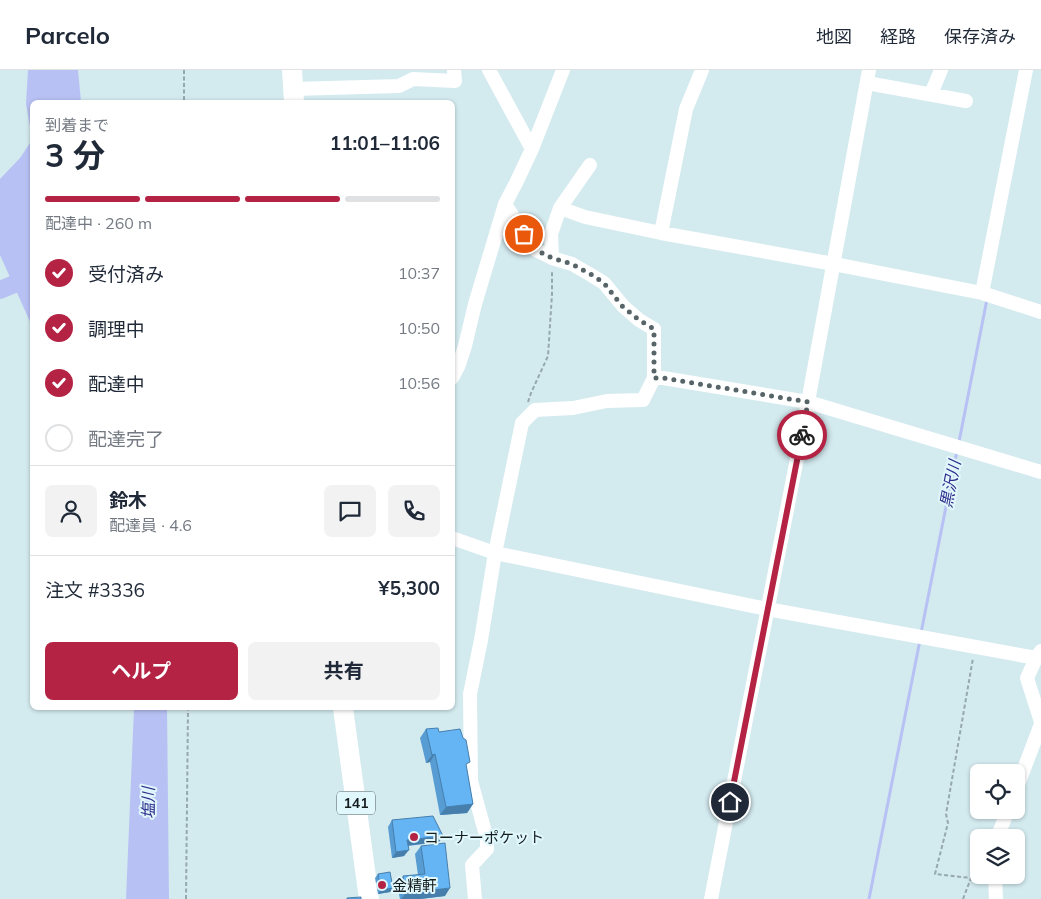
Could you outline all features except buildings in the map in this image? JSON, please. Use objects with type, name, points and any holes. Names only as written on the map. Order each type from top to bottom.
[{"type":"highway","name":"141","points":[[343,710],[369,899]]},
{"type":"street","points":[[293,87],[399,86],[412,74],[455,81],[454,70]]},
{"type":"street","points":[[489,70],[532,149]]},
{"type":"street","points":[[455,372],[465,346],[475,304],[505,204],[532,149],[563,70]]},
{"type":"street","points":[[661,233],[686,109],[702,70]]},
{"type":"street","points":[[932,94],[942,70]]},
{"type":"street","points":[[982,293],[1026,70]]},
{"type":"street","points":[[711,899],[808,402],[868,77],[966,101]]},
{"type":"street","points":[[552,258],[551,234],[560,208],[590,165]]},
{"type":"street","points":[[475,899],[472,865],[487,849],[487,839],[471,782],[470,694],[495,553],[522,423],[535,410],[573,408],[607,401],[643,400],[654,378],[654,329],[622,306],[604,283],[592,275],[572,264],[552,258],[534,249],[505,204]]},
{"type":"street","points":[[560,208],[585,217],[661,233],[982,293],[1041,312]]},
{"type":"street","points":[[654,378],[808,402],[1041,472]]},
{"type":"street","points":[[455,539],[495,553],[767,609],[975,647],[1039,654],[1027,678],[1041,723],[1025,766]]},
{"type":"street","points":[[346,732],[350,710]]},
{"type":"street","points":[[995,884],[996,899]]},
{"type":"path","points":[[184,70],[184,100]]},
{"type":"path","points":[[522,423],[531,393],[548,356],[552,258]]},
{"type":"path","points":[[963,899],[972,878],[935,874],[948,823],[946,814],[975,647]]},
{"type":"path","points":[[186,899],[188,710]]},
{"type":"water","points":[[28,70],[78,70],[81,100],[30,100],[30,127],[26,104]]},
{"type":"water","points":[[30,143],[30,322],[0,255],[0,179],[20,158]]},
{"type":"water","name":"塩川","points":[[134,710],[167,710],[169,899],[126,899]]},
{"type":"waterway","points":[[0,290],[30,277]]},
{"type":"waterway","name":"黒沢川","points":[[959,442],[987,299]]},
{"type":"waterway","name":"黒沢川","points":[[921,633],[957,451]]},
{"type":"waterway","name":"黒沢川","points":[[869,899],[920,640]]},
{"type":"way so far","points":[[524,234],[534,249],[552,258],[572,264],[604,283],[622,306],[654,329],[654,378],[808,402],[802,435]]},
{"type":"place","name":"コーナーポケット","points":[[414,837]]},
{"type":"place","name":"金精軒","points":[[382,885]]},
{"type":"route","points":[[730,802],[802,435]]}]
